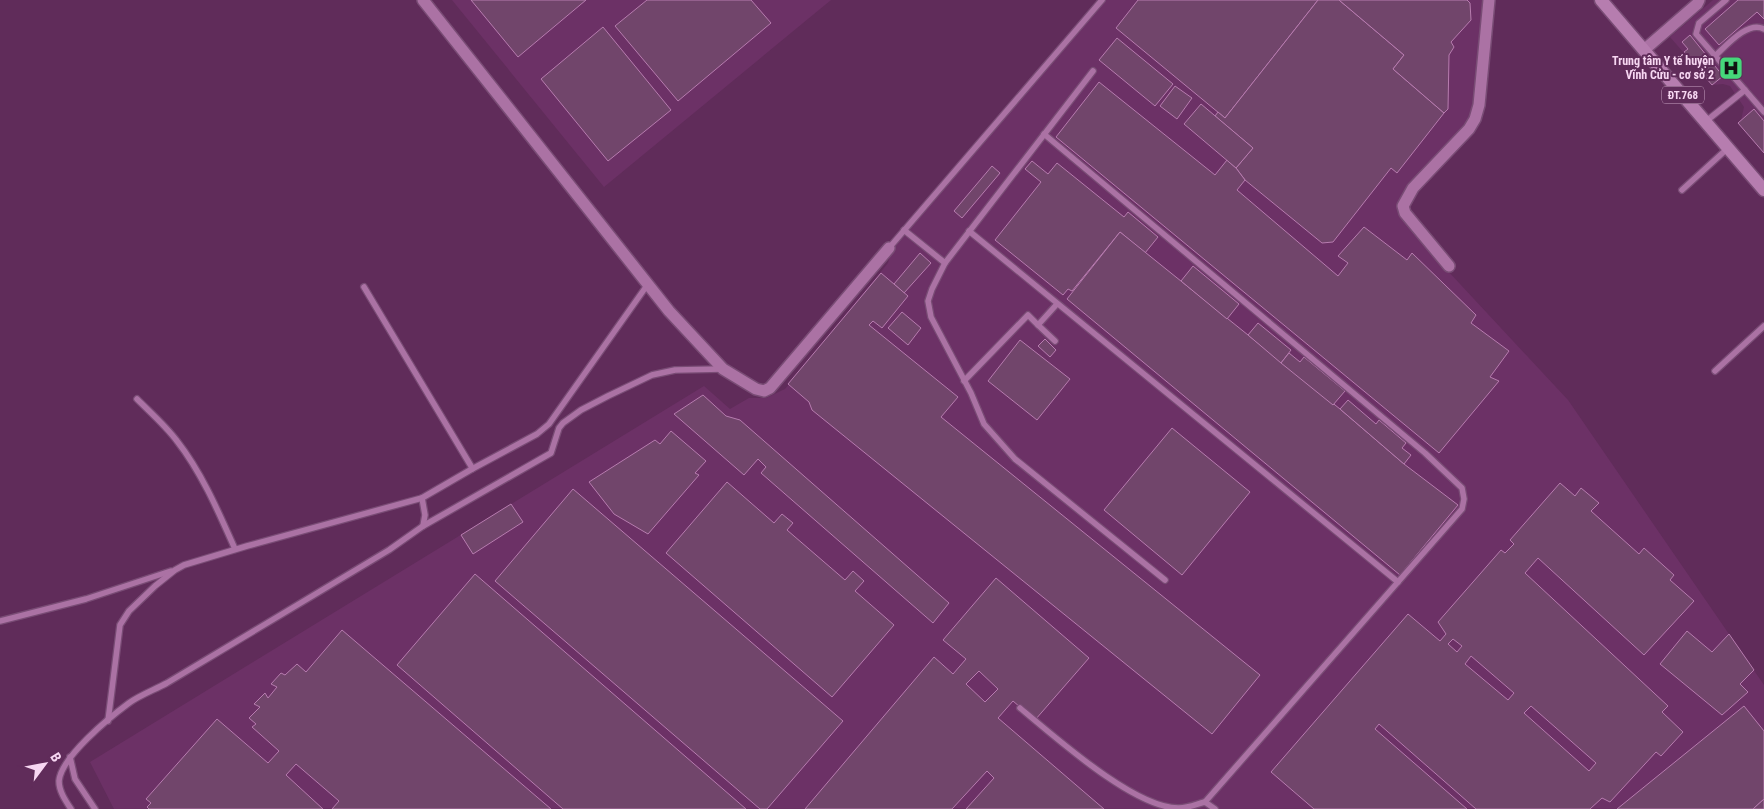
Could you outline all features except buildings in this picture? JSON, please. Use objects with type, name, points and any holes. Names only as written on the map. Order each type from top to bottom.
[{"type":"main road","name":"ĐT.768","points":[[1601,0],[1764,190]]},
{"type":"street","points":[[423,0],[669,311],[723,369],[756,389],[764,391],[770,388],[889,248]]},
{"type":"street","points":[[1449,266],[1405,213],[1403,206],[1413,188],[1469,129],[1475,118],[1489,0]]},
{"type":"street","points":[[1644,50],[1697,4],[1699,0]]},
{"type":"lane","points":[[889,248],[1102,0]]},
{"type":"lane","points":[[1726,0],[1699,23],[1696,34],[1764,112]]},
{"type":"lane","points":[[1714,56],[1746,29],[1757,26],[1764,30]]},
{"type":"lane","points":[[1093,70],[945,262],[928,301],[931,317],[971,393],[984,424],[1016,459],[1165,580]]},
{"type":"lane","points":[[1705,122],[1745,90]]},
{"type":"lane","points":[[1020,708],[1090,767],[1148,803],[1179,809],[1205,802],[1462,509],[1464,499],[1462,488],[1425,453],[1044,134]]},
{"type":"lane","points":[[1682,190],[1728,148]]},
{"type":"lane","points":[[904,230],[945,262]]},
{"type":"lane","points":[[969,231],[1398,582]]},
{"type":"lane","points":[[108,721],[120,625],[129,611],[155,586],[184,565],[235,549],[422,498],[544,430],[648,284]]},
{"type":"lane","points":[[364,287],[472,469]]},
{"type":"lane","points":[[1038,325],[1058,304]]},
{"type":"lane","points":[[964,381],[1028,315],[1055,342]]},
{"type":"lane","points":[[1715,371],[1764,326]]},
{"type":"lane","points":[[71,809],[60,788],[59,779],[63,768],[90,736],[130,703],[372,560],[422,526],[551,453],[559,428],[581,410],[652,375],[675,370],[723,369]]},
{"type":"lane","points":[[137,399],[177,441],[191,460],[218,511],[235,549]]},
{"type":"lane","points":[[422,498],[425,515],[422,526]]},
{"type":"lane","points":[[0,621],[86,599],[176,570]]},
{"type":"lane","points":[[70,758],[75,780],[95,809]]},
{"type":"lane","points":[[1205,802],[1215,809]]},
{"type":"shaded area","points":[[452,0],[831,0],[604,187]]},
{"type":"shaded area","points":[[1102,0],[1484,0],[1474,105],[1471,118],[1398,206],[1447,270],[1568,400],[1764,685],[1764,809],[114,809],[90,762],[704,386],[730,409],[749,398],[766,398],[785,389],[888,263],[895,240]]},
{"type":"shaded area","name":"Trung tâm Y tế huyện Vĩnh Cửu - cơ sở 2","points":[[1713,0],[1764,0],[1764,153],[1738,123],[1741,120],[1744,107],[1730,86],[1723,84],[1712,85],[1670,37]]},
{"type":"place","name":"Trung tâm Y tế huyện Vĩnh Cửu - cơ sở 2","points":[[1731,68]]}]
